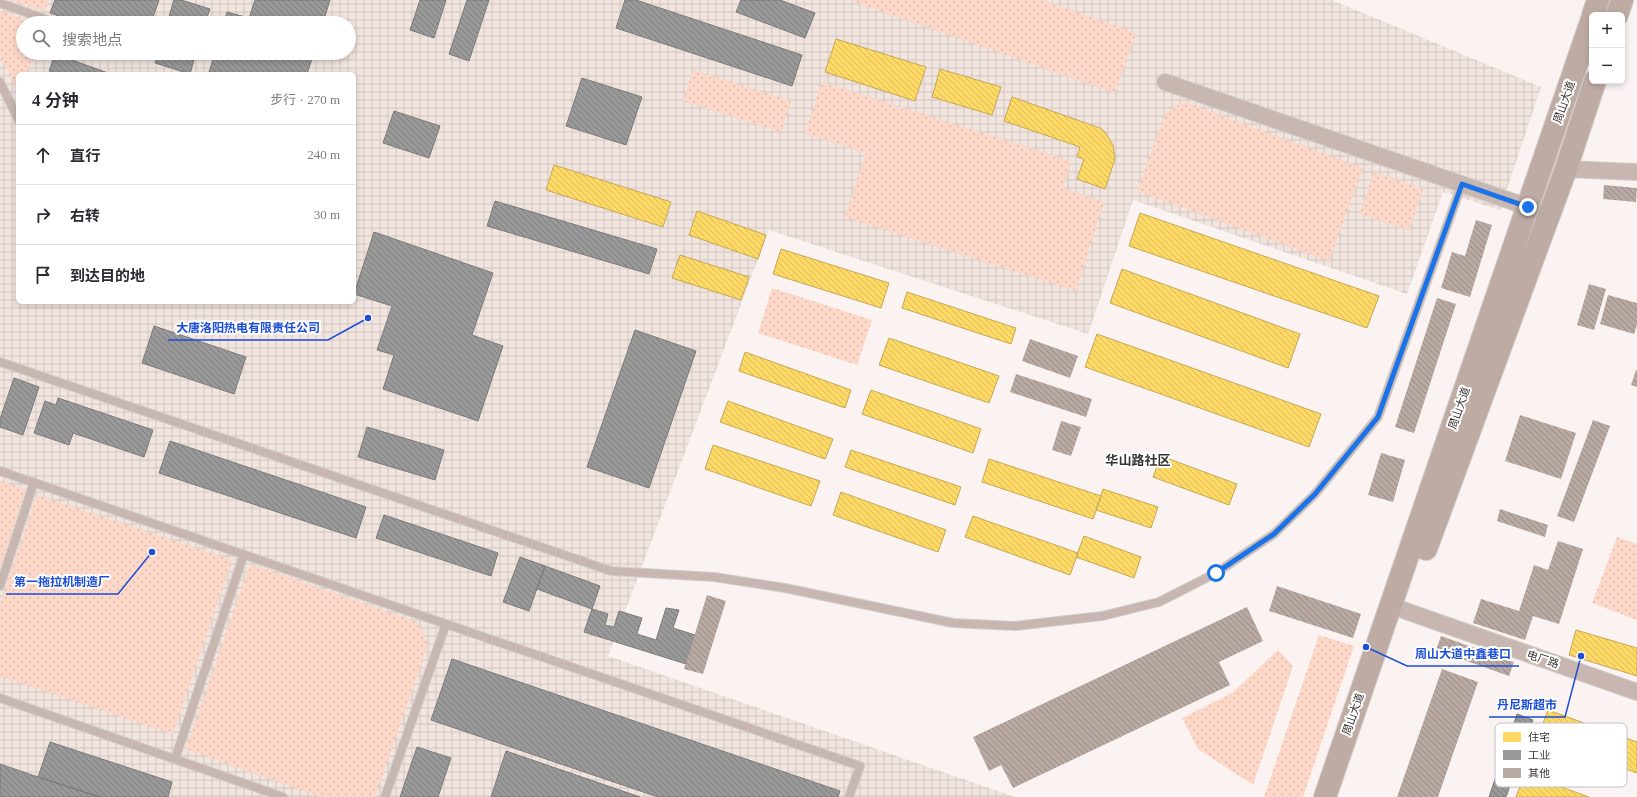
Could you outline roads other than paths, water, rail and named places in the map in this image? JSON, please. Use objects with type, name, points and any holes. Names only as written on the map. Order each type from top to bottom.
[{"type":"main road","points":[[1594,12],[1598,0]]},
{"type":"main road","points":[[1618,12],[1622,0]]},
{"type":"main road","name":"周山大道","points":[[1325,797],[1589,28]]},
{"type":"main road","name":"周山大道","points":[[1339,797],[1403,610],[1566,169],[1594,84]]},
{"type":"street","points":[[1165,82],[1528,207]]},
{"type":"street","points":[[1566,169],[1637,172]]},
{"type":"street","name":"电厂路","points":[[1403,610],[1637,692]]},
{"type":"lane","points":[[0,3],[36,16]]},
{"type":"lane","points":[[0,82],[16,115]]},
{"type":"lane","points":[[0,362],[611,571],[714,577],[785,588],[953,623],[1016,626],[1071,620],[1102,616],[1159,602],[1216,573],[1274,534],[1315,494],[1378,417],[1462,184]]},
{"type":"lane","points":[[0,471],[860,766],[849,797]]},
{"type":"lane","points":[[0,586],[34,482]]},
{"type":"lane","points":[[175,759],[244,554]]},
{"type":"lane","points":[[385,797],[446,624]]},
{"type":"lane","points":[[0,698],[283,797]]},
{"type":"place","name":"大唐洛阳热电有限责任公司","points":[[368,318]]},
{"type":"place","name":"第一拖拉机制造厂","points":[[152,552]]},
{"type":"place","name":"周山大道中鑫巷口","points":[[1366,647]]},
{"type":"place","name":"丹尼斯超市","points":[[1581,656]]},
{"type":"district","name":"华山路社区","points":[[1138,460]]}]
